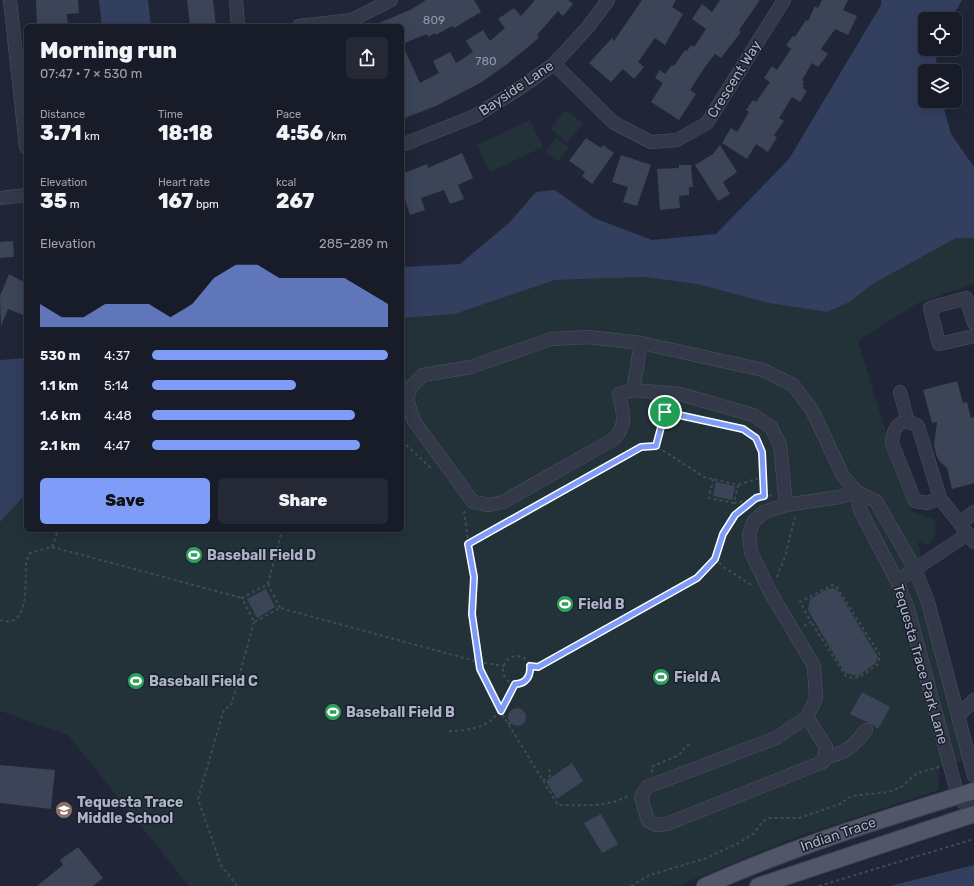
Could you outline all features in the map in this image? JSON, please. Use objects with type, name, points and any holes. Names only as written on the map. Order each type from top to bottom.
[{"type":"main road","name":"Indian Trace","points":[[705,886],[765,860],[860,826],[974,790]]},
{"type":"main road","name":"Indian Trace","points":[[758,886],[974,813]]},
{"type":"street","points":[[10,0],[24,129]]},
{"type":"street","points":[[236,0],[238,24]]},
{"type":"street","points":[[317,24],[352,20],[391,0]]},
{"type":"street","name":"Bayside Lane","points":[[404,144],[475,116],[554,64],[588,27],[608,0]]},
{"type":"street","name":"Crescent Way","points":[[554,64],[614,123],[651,142],[677,140],[707,123],[784,0]]},
{"type":"street","points":[[0,198],[24,195]]},
{"type":"street","points":[[974,323],[966,298],[930,308],[940,344],[974,336]]},
{"type":"street","points":[[791,509],[780,445],[771,427],[753,415],[680,394],[633,390],[619,394],[624,420],[623,426],[614,439],[503,502],[489,505],[473,502],[414,421],[407,400],[411,387],[422,375],[471,367],[551,339],[588,337],[641,343],[763,370],[793,385],[812,410],[843,476],[857,492],[791,509],[764,512],[754,521],[748,534],[751,552],[769,590],[814,666],[816,698],[807,717],[776,738],[647,787],[641,797],[648,821],[656,825],[667,824],[822,762],[826,747],[807,717]]},
{"type":"street","points":[[633,390],[641,343]]},
{"type":"street","points":[[900,392],[908,422]]},
{"type":"street","points":[[897,581],[915,569],[971,538],[940,498],[918,426],[908,422],[903,422],[897,426],[892,435],[892,443],[915,500],[927,503],[940,498]]},
{"type":"street","name":"Tequesta Trace Park Lane","points":[[857,492],[876,501],[915,569],[928,602],[974,776]]},
{"type":"street","name":"Tequesta Trace Park Lane","points":[[857,492],[860,510],[897,581],[908,608],[958,796],[974,813]]},
{"type":"street","points":[[960,523],[974,512]]},
{"type":"street","points":[[958,716],[974,700]]},
{"type":"street","points":[[824,757],[834,756],[846,751],[857,743],[866,730]]},
{"type":"path","points":[[648,399],[650,404],[665,412],[743,429],[756,438],[762,452],[764,496]]},
{"type":"path","points":[[656,446],[665,412]]},
{"type":"path","points":[[468,544],[641,447],[656,446],[704,477],[738,485],[762,477]]},
{"type":"path","points":[[713,479],[709,498],[734,503],[774,495]]},
{"type":"path","points":[[734,503],[738,485]]},
{"type":"path","points":[[530,666],[538,667],[697,578],[715,559],[723,534],[729,523],[742,508],[756,498]]},
{"type":"path","points":[[464,509],[474,577],[472,614],[480,669],[508,724],[558,805],[594,805],[623,799],[634,792]]},
{"type":"path","points":[[775,584],[785,557],[791,509]]},
{"type":"path","points":[[52,547],[57,532]]},
{"type":"path","points":[[280,608],[268,584],[281,532]]},
{"type":"path","points":[[0,620],[4,622],[12,620],[20,615],[23,606],[27,576],[26,564],[30,554],[52,547],[242,598],[268,584]]},
{"type":"path","points":[[715,559],[725,568],[754,587]]},
{"type":"path","points":[[832,585],[836,586],[880,655],[878,664],[858,678],[853,679],[846,676],[811,622],[800,602],[832,585]]},
{"type":"path","points":[[236,886],[221,865],[198,799],[224,709],[231,706],[240,678],[254,622],[242,598]]},
{"type":"path","points":[[254,622],[280,608],[479,662],[504,666]]},
{"type":"path","points":[[800,624],[804,627],[811,622]]},
{"type":"path","points":[[517,656],[525,659],[530,666],[531,671],[527,679],[519,684],[515,684],[507,679],[504,666],[509,659],[517,656]]},
{"type":"path","points":[[449,731],[475,729],[487,723],[501,711],[515,684]]},
{"type":"path","points":[[508,724],[516,719]]},
{"type":"path","points":[[653,775],[651,767],[679,755],[686,746],[692,743]]},
{"type":"path","points":[[631,886],[650,875],[704,859],[739,843],[754,833],[763,821],[770,818],[799,818],[840,804],[851,796],[889,792],[901,787],[917,773],[940,767],[939,761]]},
{"type":"path","points":[[543,781],[550,776],[549,767]]},
{"type":"path","points":[[819,886],[974,839]]},
{"type":"shaded area","points":[[566,110],[583,124],[567,143],[550,128]]},
{"type":"shaded area","points":[[530,120],[543,147],[490,172],[477,145]]},
{"type":"shaded area","points":[[556,138],[569,148],[558,162],[545,152]]},
{"type":"shaded area","points":[[956,238],[974,238],[974,284],[918,303],[858,341],[905,494],[913,512],[935,520],[935,536],[930,544],[924,544],[918,541],[928,602],[970,759],[940,767],[938,790],[794,838],[677,886],[189,886],[68,735],[0,711],[0,522],[24,496],[24,532],[404,532],[404,318],[455,314],[555,280],[645,277],[697,284],[769,303],[827,312],[850,302],[871,285]]},
{"type":"water","points":[[99,0],[148,0],[151,24],[102,24]]},
{"type":"water","points":[[881,0],[962,0],[955,12],[918,12],[918,56],[937,56],[937,64],[918,64],[918,108],[944,108],[951,134],[974,167],[974,238],[956,238],[871,285],[850,302],[827,312],[769,303],[697,284],[645,277],[555,280],[455,314],[404,318],[404,267],[460,264],[509,223],[536,192],[555,190],[594,218],[652,240],[716,234],[789,159],[881,5]]},
{"type":"water","points":[[24,358],[24,496],[0,522],[0,360]]},
{"type":"water","points":[[974,865],[974,886],[890,886]]},
{"type":"building","points":[[36,0],[78,0],[79,13],[67,14],[68,24],[37,24]]},
{"type":"building","points":[[187,0],[213,0],[216,24],[190,24]]},
{"type":"building","points":[[426,0],[474,0],[481,12],[454,28],[453,26],[436,35],[435,33],[428,37],[427,34],[404,43],[404,24],[377,24],[410,10]]},
{"type":"building","points":[[535,0],[568,0],[573,4],[563,16],[558,11],[537,35],[539,38],[506,65],[480,83],[436,106],[404,118],[404,48],[420,83],[439,73],[433,61],[450,52],[456,63],[473,52],[466,41],[483,30],[490,41],[505,28],[498,19],[514,8],[521,16]]},
{"type":"building","points":[[642,0],[676,0],[672,7],[683,14],[665,45],[655,38],[638,62],[644,67],[634,79],[623,69],[611,82],[589,63],[612,38],[614,41]]},
{"type":"building","points":[[720,0],[760,0],[739,30],[741,32],[721,58],[715,54],[705,67],[690,90],[696,94],[679,120],[651,102],[663,83],[655,78],[660,70],[665,74],[672,65],[674,66],[685,50],[687,51],[691,45],[694,47],[706,29],[692,19],[702,4],[712,12]]},
{"type":"building","points":[[822,0],[848,0],[843,10],[857,16],[848,35],[835,29],[821,49],[828,54],[818,67],[812,63],[802,80],[804,81],[802,84],[804,85],[803,88],[807,91],[800,102],[792,97],[779,118],[784,121],[774,135],[777,137],[768,152],[756,144],[747,159],[722,143],[731,128],[737,132],[749,112],[746,110],[753,100],[756,102],[770,82],[764,78],[772,66],[777,70],[791,49],[786,45],[793,36],[795,37],[806,20],[808,21],[815,6],[818,8]]},
{"type":"building","points":[[586,138],[601,148],[603,145],[614,153],[592,184],[582,176],[585,172],[569,161]]},
{"type":"building","points":[[720,145],[737,172],[723,182],[730,194],[718,201],[695,165],[713,154]]},
{"type":"building","points":[[462,153],[473,178],[458,185],[464,199],[450,204],[444,190],[421,198],[425,210],[410,215],[404,196],[404,173],[427,164],[428,168]]},
{"type":"building","points":[[621,155],[651,165],[637,206],[623,202],[628,187],[612,182]]},
{"type":"building","points":[[679,165],[691,165],[693,187],[689,187],[689,195],[679,196],[680,208],[660,210],[657,169],[679,168]]},
{"type":"building","points":[[13,241],[14,257],[0,258],[0,242]]},
{"type":"building","points":[[9,274],[24,282],[24,315],[8,309],[1,326],[0,296]]},
{"type":"building","points":[[957,381],[963,403],[967,402],[971,418],[974,417],[974,483],[952,489],[947,468],[939,461],[936,454],[934,445],[937,422],[932,423],[923,390]]},
{"type":"building","points":[[716,482],[735,486],[732,500],[713,496]]},
{"type":"building","points":[[833,588],[838,591],[878,657],[876,663],[858,676],[845,673],[808,610],[810,599],[827,589]]},
{"type":"building","points":[[266,589],[275,607],[257,618],[247,599]]},
{"type":"building","points":[[862,692],[890,707],[878,729],[850,714]]},
{"type":"building","points":[[517,708],[523,711],[526,717],[523,723],[517,726],[511,723],[508,717],[511,711]]},
{"type":"building","points":[[572,763],[583,781],[557,799],[546,781]]},
{"type":"building","points":[[0,765],[55,770],[51,809],[0,803]]},
{"type":"building","points":[[601,814],[618,844],[602,853],[584,823]]},
{"type":"building","points":[[78,847],[103,878],[93,886],[37,886],[63,865],[60,860]]},
{"type":"place","name":"Baseball Field D","points":[[194,555]]},
{"type":"place","name":"Field B","points":[[565,604]]},
{"type":"place","name":"Field A","points":[[661,677]]},
{"type":"place","name":"Baseball Field C","points":[[136,681]]},
{"type":"place","name":"Baseball Field B","points":[[333,712]]},
{"type":"place","name":"Tequesta Trace Middle School","points":[[64,810]]},
{"type":"route","points":[[665,412],[743,429],[756,438],[762,452],[764,496],[756,498],[735,515],[723,534],[715,559],[697,578],[538,667],[530,666],[530,675],[524,682],[515,684],[501,711],[480,669],[472,614],[474,577],[468,544],[641,447],[656,446],[665,412]]}]
